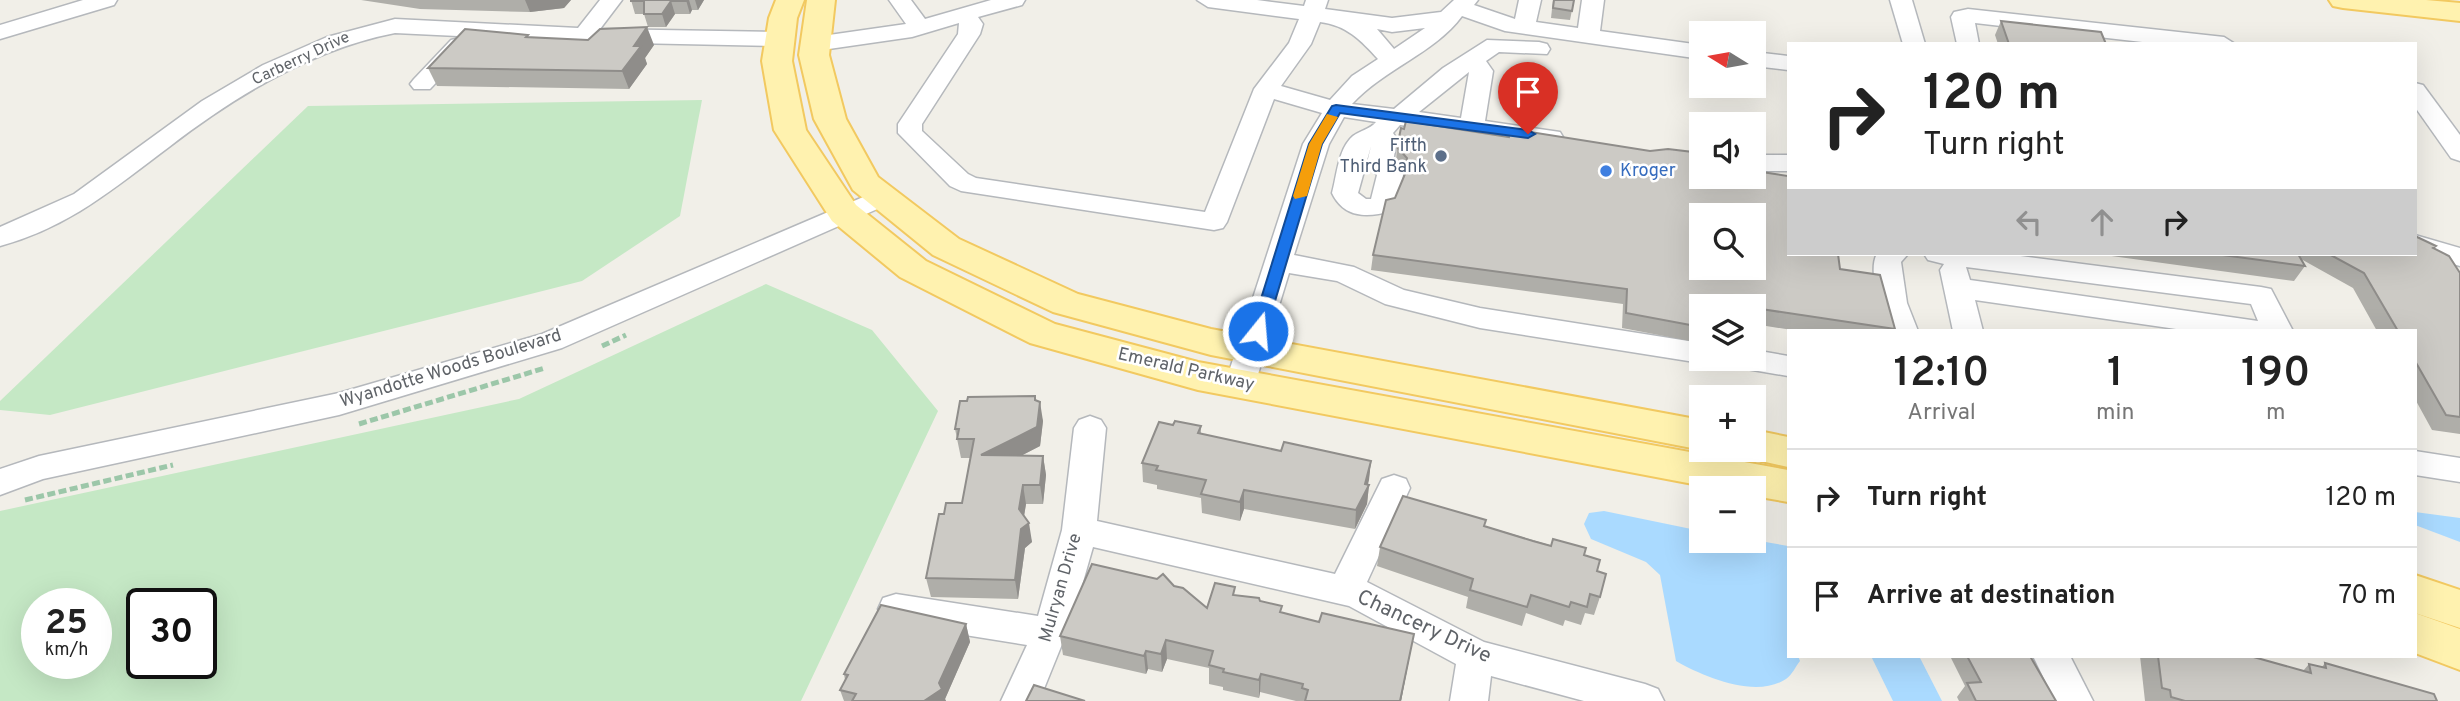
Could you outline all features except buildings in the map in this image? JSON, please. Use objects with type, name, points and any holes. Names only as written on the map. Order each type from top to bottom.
[{"type":"main road","name":"Emerald Parkway","points":[[821,0],[792,25],[777,61],[790,130],[844,213],[914,269],[1043,334],[1198,376],[1246,367],[1689,433]]},
{"type":"main road","points":[[2343,0],[2460,12]]},
{"type":"main road","name":"Emerald Parkway","points":[[792,25],[814,55],[830,119],[865,183],[946,247],[1066,303],[1246,367],[1787,486]]},
{"type":"main road","points":[[1766,447],[1787,452]]},
{"type":"main road","points":[[2417,595],[2460,609]]},
{"type":"main road","points":[[2417,634],[2460,650]]},
{"type":"street","points":[[0,32],[106,0]]},
{"type":"street","points":[[584,35],[611,0]]},
{"type":"street","points":[[909,13],[943,0]]},
{"type":"street","points":[[909,13],[964,15],[1014,0]]},
{"type":"street","points":[[1208,0],[1315,7],[1366,31],[1391,60]]},
{"type":"street","points":[[1524,27],[1530,0]]},
{"type":"street","points":[[1588,37],[1592,0]]},
{"type":"street","points":[[1905,3],[1914,42]]},
{"type":"street","points":[[964,15],[972,24],[969,34],[909,124],[910,133],[959,180],[970,185],[1214,222],[1266,89],[1300,44],[1315,7]]},
{"type":"street","points":[[1336,17],[1392,25],[1459,9],[1506,24],[1689,50]]},
{"type":"street","points":[[1246,367],[1316,144],[1336,108],[1360,81],[1428,37],[1459,9]]},
{"type":"street","name":"Carberry Drive","points":[[0,236],[52,216],[84,200],[196,116],[245,86],[344,37],[395,26],[584,35],[687,36],[909,13]]},
{"type":"street","points":[[1967,42],[1961,22],[1962,17],[1968,16],[2205,42]]},
{"type":"street","points":[[422,84],[473,30]]},
{"type":"street","points":[[1390,122],[1495,45],[1540,49]]},
{"type":"street","points":[[1472,127],[1481,71],[1473,59]]},
{"type":"street","points":[[1766,60],[1787,63]]},
{"type":"street","points":[[1266,89],[1390,122],[1472,127],[1569,140]]},
{"type":"street","points":[[2417,93],[2460,153]]},
{"type":"street","points":[[1766,163],[1787,163]]},
{"type":"street","name":"Wyandotte Woods Boulevard","points":[[0,482],[39,468],[339,404],[552,341],[882,197]]},
{"type":"street","points":[[2417,245],[2460,257]]},
{"type":"street","points":[[1892,256],[1887,260],[1893,303],[1902,329]]},
{"type":"street","points":[[1945,256],[1958,288],[1968,329]]},
{"type":"street","points":[[1953,256],[2262,296],[2277,329]]},
{"type":"street","points":[[1279,262],[1343,274],[1395,297],[1480,318],[1689,351]]},
{"type":"street","points":[[1958,288],[2247,329]]},
{"type":"street","points":[[1766,363],[1787,366]]},
{"type":"street","name":"Mulryan Drive","points":[[1020,701],[1049,633],[1079,530],[1090,428]]},
{"type":"street","points":[[2417,463],[2460,470]]},
{"type":"street","points":[[1345,590],[1394,488]]},
{"type":"street","name":"Chancery Drive","points":[[1079,530],[1356,593],[1476,656],[1645,701]]},
{"type":"street","points":[[896,609],[1049,633]]},
{"type":"street","points":[[1469,701],[1476,656]]},
{"type":"street","points":[[2052,658],[2074,701]]},
{"type":"green space","points":[[702,100],[680,216],[582,281],[50,415],[0,410],[0,401],[308,106]]},
{"type":"green space","points":[[766,284],[872,330],[938,411],[801,701],[0,701],[0,511],[519,399]]},
{"type":"water","points":[[1604,511],[1689,529],[1689,553],[1766,553],[1766,542],[1787,546],[1787,658],[1799,658],[1800,661],[1786,679],[1774,685],[1760,687],[1730,684],[1676,661],[1660,575],[1646,562],[1591,539],[1584,524],[1589,513]]},
{"type":"water","points":[[2417,512],[2460,518],[2460,542],[2417,526]]},
{"type":"water","points":[[1872,658],[1920,658],[1942,701],[1893,701]]},
{"type":"slow traffic","points":[[1300,196],[1316,144],[1332,117]]},
{"type":"place","name":"Fifth Third Bank","points":[[1441,156]]},
{"type":"place","name":"Kroger","points":[[1606,171]]},
{"type":"route","points":[[1258,331],[1316,144],[1336,108],[1528,134]]}]
